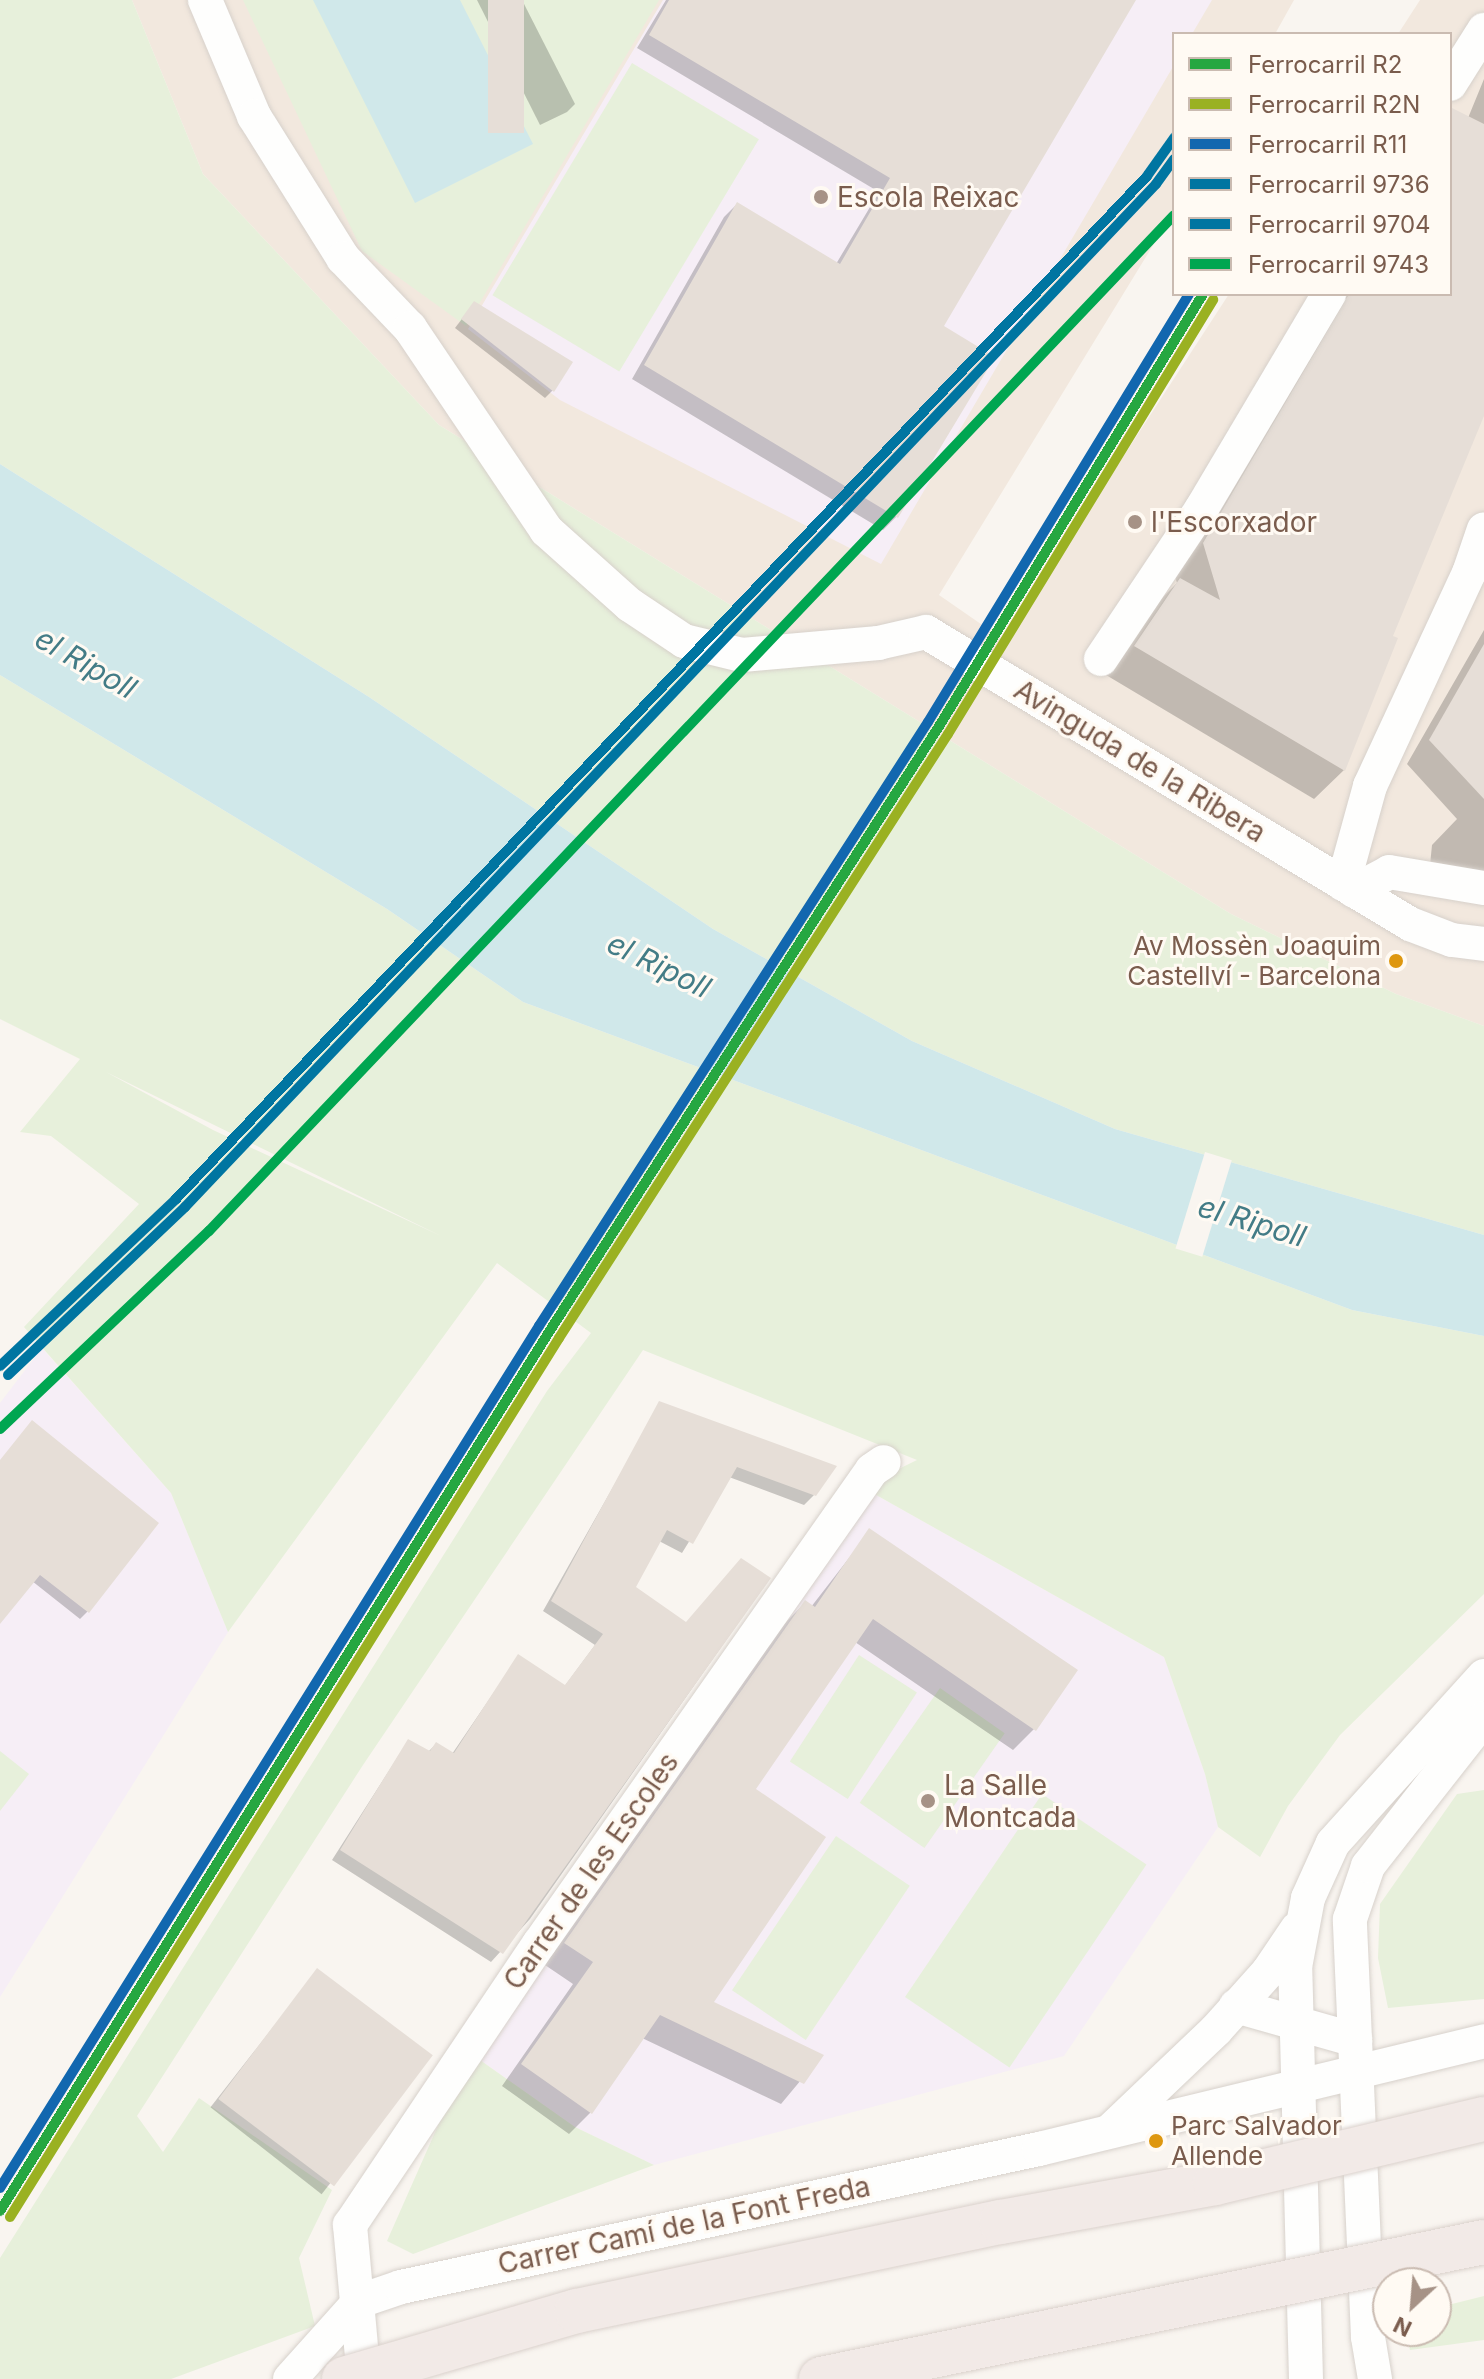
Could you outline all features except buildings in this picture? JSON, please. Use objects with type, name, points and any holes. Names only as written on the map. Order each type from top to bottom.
[{"type":"highway","points":[[344,2379],[577,2311],[1001,2222],[1215,2183],[1484,2119]]},
{"type":"highway","points":[[821,2379],[1484,2242]]},
{"type":"street","name":"Avinguda de la Ribera","points":[[205,0],[254,116],[299,193],[343,258],[410,328],[546,530],[630,605],[684,641],[742,655],[878,643],[926,632],[1410,924],[1452,940],[1484,944]]},
{"type":"street","points":[[1452,81],[1484,30]]},
{"type":"street","points":[[1101,659],[1202,508],[1328,296]]},
{"type":"street","points":[[1348,887],[1370,786],[1469,573],[1484,529]]},
{"type":"street","points":[[1348,887],[1389,872],[1484,888]]},
{"type":"street","name":"Carrer de les Escoles","points":[[364,2379],[360,2301],[350,2225],[548,1931],[872,1470],[884,1462]]},
{"type":"street","points":[[1306,2379],[1299,2022],[1295,1967],[1306,1912],[1321,1861],[1333,1843],[1484,1676]]},
{"type":"street","points":[[1375,2379],[1368,2337],[1350,1919],[1368,1866],[1484,1718]]},
{"type":"street","points":[[1111,2130],[1236,2006],[1288,1947],[1306,1912]]},
{"type":"street","points":[[1236,2006],[1355,2040]]},
{"type":"street","name":"Carrer Camí de la Font Freda","points":[[360,2301],[460,2272],[1111,2130],[1298,2085],[1358,2075],[1484,2041]]},
{"type":"street","points":[[290,2379],[360,2301]]},
{"type":"shaded area","points":[[132,0],[1294,0],[1276,32],[1172,32],[1172,214],[939,595],[1004,640],[1228,296],[1452,296],[1452,32],[1399,32],[1420,0],[1484,0],[1484,1026],[1396,994],[1231,914],[439,425],[203,174]]},
{"type":"shaded area","name":"Escola Reixac","points":[[663,0],[1212,0],[1193,32],[1172,32],[1172,68],[881,564],[560,400],[468,329]]},
{"type":"shaded area","points":[[42,1348],[171,1493],[228,1632],[0,1997],[0,1403]]},
{"type":"shaded area","name":"La Salle Montcada","points":[[862,1487],[1164,1657],[1205,1774],[1218,1827],[1064,2056],[654,2165],[575,2127],[470,2053]]},
{"type":"green space","points":[[0,0],[132,0],[203,174],[439,425],[1231,914],[1396,994],[1484,1026],[1484,1235],[1115,1129],[912,1041],[713,929],[369,697],[0,464]]},
{"type":"green space","points":[[243,0],[659,0],[466,326],[362,251]]},
{"type":"green space","points":[[632,63],[759,139],[619,372],[492,295]]},
{"type":"green space","points":[[0,675],[387,909],[523,1002],[1352,1310],[1484,1336],[1484,1594],[1340,1735],[1288,1806],[1260,1857],[1218,1827],[1205,1774],[1164,1657],[862,1487],[917,1460],[643,1350],[363,1765],[137,2116],[163,2152],[199,2098],[332,2190],[299,2258],[315,2326],[171,2379],[0,2379],[0,2258],[547,1391],[591,1333],[497,1263],[228,1632],[171,1493],[24,1327],[139,1204],[51,1136],[20,1132],[80,1059],[0,1019]],"holes":[[[106,1072],[441,1236],[213,1130]]]},
{"type":"green space","points":[[859,1655],[917,1693],[848,1799],[790,1762]]},
{"type":"green space","points":[[940,1688],[1005,1733],[924,1848],[860,1803]]},
{"type":"green space","points":[[0,1751],[29,1774],[0,1811]]},
{"type":"green space","points":[[1484,1790],[1484,1999],[1388,2008],[1378,1958],[1380,1904],[1457,1794]]},
{"type":"green space","points":[[1042,1794],[1146,1864],[1009,2068],[905,1997]]},
{"type":"green space","points":[[836,1836],[910,1886],[806,2040],[732,1990]]},
{"type":"green space","points":[[470,2053],[575,2127],[654,2165],[413,2254],[387,2241]]},
{"type":"green space","points":[[1484,2296],[1484,2340],[1452,2344],[1452,2304]]},
{"type":"water","points":[[313,0],[460,0],[533,144],[415,203]]},
{"type":"water","name":"el Ripoll","points":[[0,464],[369,697],[713,929],[912,1041],[1115,1129],[1484,1235],[1484,1336],[1352,1310],[523,1002],[387,909],[0,675]]},
{"type":"pier","points":[[1205,1152],[1232,1160],[1202,1257],[1175,1249]]},
{"type":"rail line","name":"9736","points":[[0,1366],[176,1199],[1147,176],[1172,141]]},
{"type":"rail line","name":"9704","points":[[8,1375],[185,1207],[1156,184],[1172,162]]},
{"type":"rail line","name":"9743","points":[[0,1429],[209,1231],[1172,217]]},
{"type":"rail line","name":"R11","points":[[0,2188],[539,1326],[928,722],[1188,296]]},
{"type":"rail line","name":"R2","points":[[0,2211],[549,1332],[938,728],[1202,296]]},
{"type":"rail line","name":"R2N","points":[[10,2217],[559,1338],[948,734],[1213,300]]},
{"type":"place","name":"Escola Reixac","points":[[821,197]]},
{"type":"place","name":"l'Escorxador","points":[[1135,522]]},
{"type":"place","name":"Av Mossèn Joaquim Castellví - Barcelona","points":[[1396,961]]},
{"type":"place","name":"La Salle Montcada","points":[[928,1801]]},
{"type":"place","name":"Parc Salvador Allende","points":[[1156,2141]]}]
